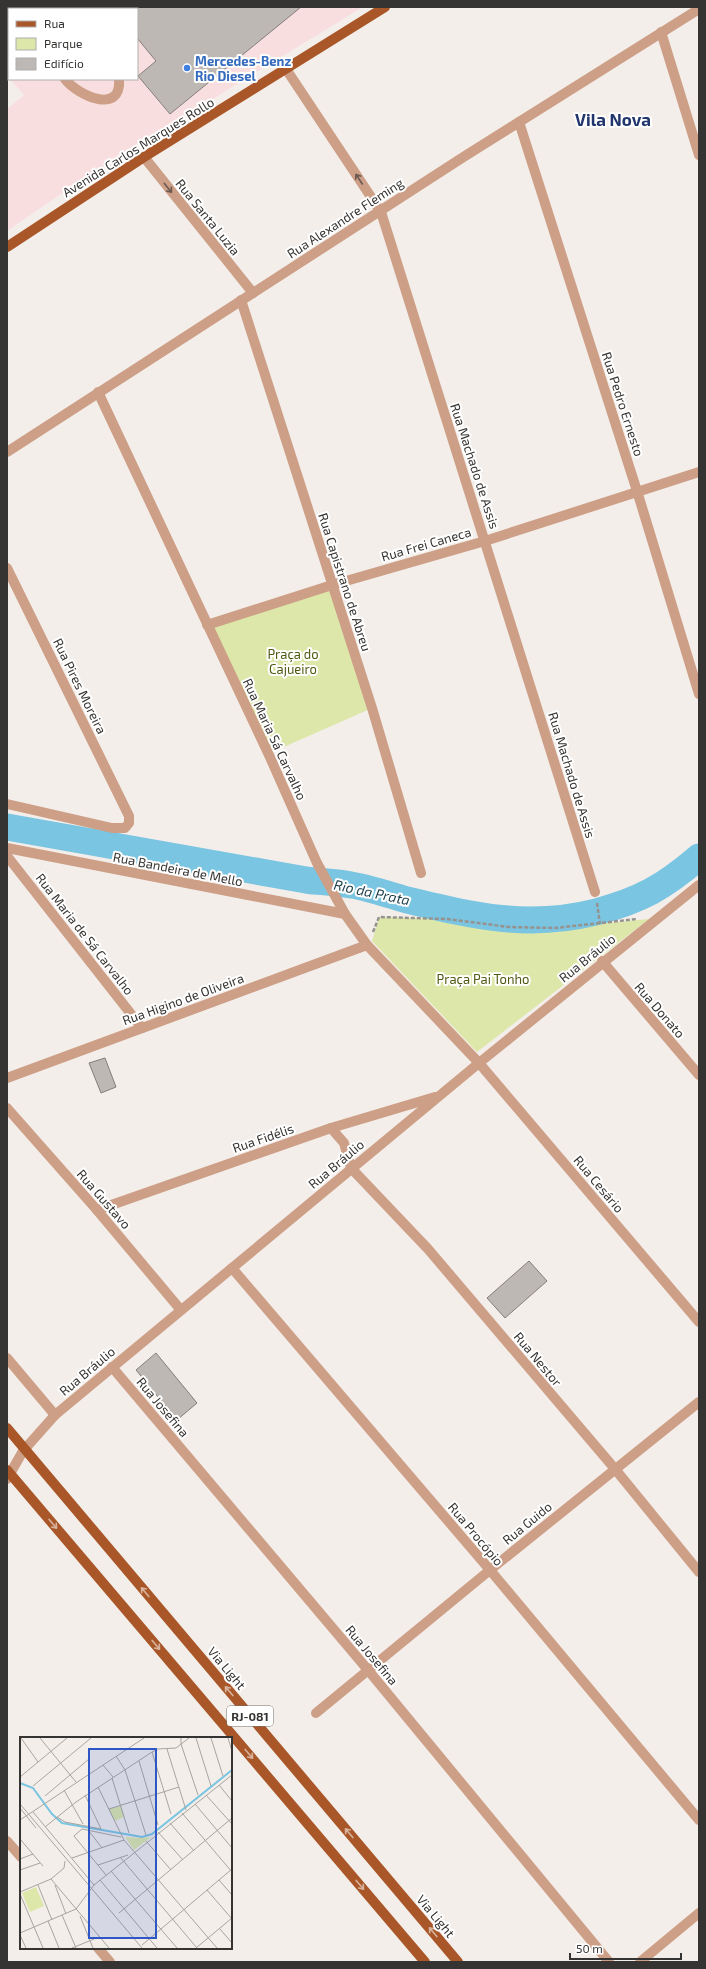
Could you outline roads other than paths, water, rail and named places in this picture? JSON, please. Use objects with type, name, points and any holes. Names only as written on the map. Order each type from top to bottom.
[{"type":"main road","name":"Avenida Carlos Marques Rollo","points":[[7,247],[144,157],[385,7]]},
{"type":"main road","name":"Via Light","points":[[9,1431],[458,1962]]},
{"type":"main road","name":"RJ-081","points":[[7,1470],[425,1962]]},
{"type":"street","name":"Rua Alexandre Fleming","points":[[7,452],[519,122],[699,9]]},
{"type":"street","points":[[661,32],[699,155]]},
{"type":"street","name":"Rua Machado de Assis","points":[[286,69],[381,212],[596,894]]},
{"type":"street","points":[[66,80],[83,95],[100,100],[109,99],[116,94],[119,89],[120,80]]},
{"type":"street","name":"Rua Pedro Ernesto","points":[[519,122],[637,491],[699,694]]},
{"type":"street","name":"Rua Santa Luzia","points":[[144,157],[253,293]]},
{"type":"street","name":"Rua Capistrano de Abreu","points":[[241,300],[372,708],[421,873]]},
{"type":"street","name":"Rua Maria Sá Carvalho","points":[[98,392],[269,755],[317,862],[335,897],[367,945],[479,1063]]},
{"type":"street","name":"Rua Frei Caneca","points":[[207,624],[332,584],[485,541],[699,472]]},
{"type":"street","name":"Rua Pires Moreira","points":[[7,568],[129,816],[128,823],[125,828],[112,828],[7,804]]},
{"type":"street","name":"Rua Bandeira de Mello","points":[[7,848],[345,914]]},
{"type":"street","name":"Rua Maria de Sá Carvalho","points":[[7,856],[142,1028]]},
{"type":"street","name":"Rua Bráulio","points":[[7,1480],[23,1451],[55,1415],[180,1309],[232,1268],[602,961],[699,885]]},
{"type":"street","name":"Rua Higino de Oliveira","points":[[7,1078],[367,945]]},
{"type":"street","name":"Rua Donato","points":[[602,961],[699,1075]]},
{"type":"street","name":"Rua Cesário","points":[[479,1063],[699,1322]]},
{"type":"street","name":"Rua Fidélis","points":[[97,1210],[331,1128],[439,1096]]},
{"type":"street","name":"Rua Gustavo","points":[[7,1108],[97,1210],[180,1309]]},
{"type":"street","points":[[331,1128],[344,1143],[351,1168]]},
{"type":"street","name":"Rua Nestor","points":[[351,1168],[428,1249],[615,1469],[699,1572]]},
{"type":"street","name":"Rua Procópio","points":[[232,1268],[490,1570],[699,1820]]},
{"type":"street","points":[[7,1358],[55,1415]]},
{"type":"street","name":"Rua Josefina","points":[[112,1367],[368,1670],[609,1962]]},
{"type":"street","name":"Rua Guido","points":[[316,1713],[490,1570],[699,1402]]},
{"type":"street","points":[[7,1841],[20,1857]]},
{"type":"street","points":[[640,1962],[699,1913]]},
{"type":"street","points":[[99,1949],[110,1962]]},
{"type":"waterway","name":"Rio da Prata","points":[[7,827],[306,880],[340,883],[455,911],[524,920],[547,920],[571,917],[596,912],[626,903],[663,884],[699,857]]},
{"type":"place","name":"Mercedes-Benz Rio Diesel","points":[[187,68]]},
{"type":"district","name":"Vila Nova","points":[[613,119]]},
{"type":"park label","name":"Praça do Cajueiro","points":[[293,662]]},
{"type":"park label","name":"Praça Pai Tonho","points":[[483,979]]}]
